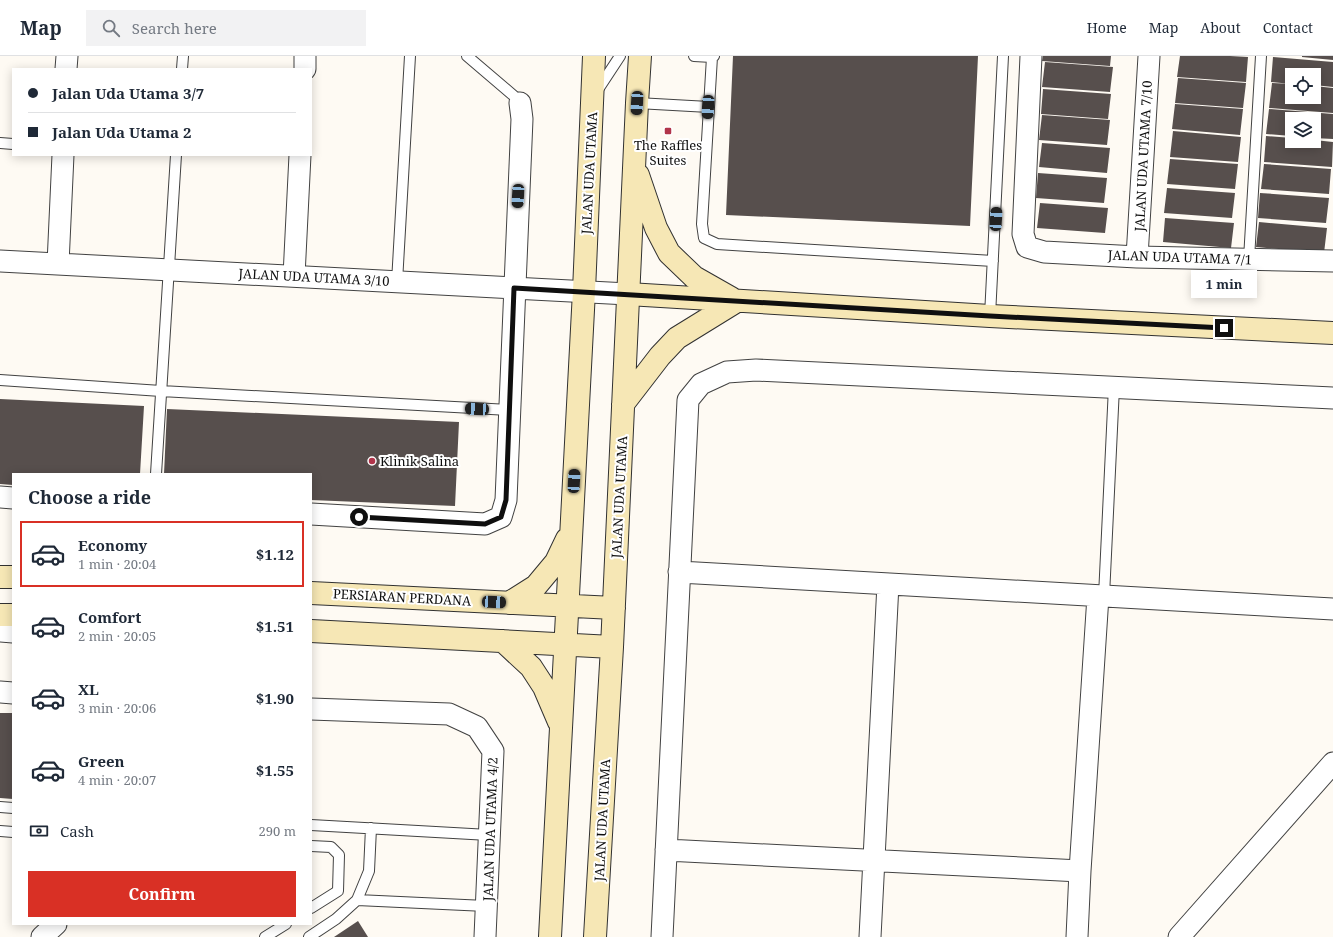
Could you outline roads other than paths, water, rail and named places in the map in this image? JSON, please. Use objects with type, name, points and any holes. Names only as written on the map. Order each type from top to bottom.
[{"type":"main road","name":"JALAN UDA UTAMA","points":[[550,937],[584,291],[594,56]]},
{"type":"main road","name":"JALAN UDA UTAMA","points":[[595,937],[614,608],[640,56]]},
{"type":"main road","points":[[634,165],[656,228],[669,253],[694,277],[716,291],[737,301]]},
{"type":"main road","points":[[628,294],[990,316],[1333,333]]},
{"type":"main road","points":[[623,404],[660,356],[677,338],[737,301]]},
{"type":"main road","points":[[509,603],[536,586],[556,562],[571,529]]},
{"type":"main road","points":[[0,577],[12,577]]},
{"type":"main road","name":"PERSIARAN PERDANA","points":[[312,593],[614,608]]},
{"type":"main road","points":[[0,615],[12,615]]},
{"type":"main road","points":[[312,631],[612,647]]},
{"type":"main road","points":[[503,641],[531,667],[544,687],[561,727]]},
{"type":"street","points":[[66,56],[66,68]]},
{"type":"street","points":[[305,56],[305,68]]},
{"type":"street","name":"JALAN UDA UTAMA 7/1","points":[[1032,56],[1023,234],[1027,247],[1044,252],[1333,261]]},
{"type":"street","name":"JALAN UDA UTAMA 7/10","points":[[1137,256],[1149,56]]},
{"type":"street","points":[[312,514],[485,524],[501,517],[506,500],[522,119],[520,103]]},
{"type":"street","points":[[58,264],[63,156]]},
{"type":"street","points":[[294,276],[300,156]]},
{"type":"street","name":"JALAN UDA UTAMA 3/10","points":[[0,261],[628,294]]},
{"type":"street","points":[[662,937],[688,400],[701,384],[727,372],[756,370],[1333,398]]},
{"type":"street","points":[[0,497],[12,498]]},
{"type":"street","points":[[680,572],[1333,609]]},
{"type":"street","points":[[870,937],[888,584]]},
{"type":"street","points":[[1077,937],[1080,871],[1101,596]]},
{"type":"street","points":[[0,632],[12,632]]},
{"type":"street","points":[[0,692],[12,693]]},
{"type":"street","name":"JALAN UDA UTAMA 4/2","points":[[312,709],[448,714],[477,727],[493,751],[485,937]]},
{"type":"street","points":[[1179,937],[1333,763]]},
{"type":"street","points":[[666,850],[1080,871]]},
{"type":"street","points":[[42,937],[55,925]]},
{"type":"lane","points":[[182,68],[183,56]]},
{"type":"lane","points":[[397,282],[410,56]]},
{"type":"lane","points":[[467,56],[514,96],[520,103]]},
{"type":"lane","points":[[592,98],[620,56]]},
{"type":"lane","points":[[694,56],[713,57],[708,107],[702,224],[704,238],[717,244],[993,261]]},
{"type":"lane","points":[[990,316],[1003,56]]},
{"type":"lane","points":[[1248,259],[1261,56]]},
{"type":"lane","points":[[637,103],[708,107]]},
{"type":"lane","points":[[0,143],[12,144]]},
{"type":"lane","points":[[156,473],[176,156]]},
{"type":"lane","points":[[0,380],[161,391],[509,410]]},
{"type":"lane","points":[[1101,596],[1114,387]]},
{"type":"lane","points":[[0,807],[12,808]]},
{"type":"lane","points":[[312,825],[489,835]]},
{"type":"lane","points":[[309,937],[336,919],[357,900],[369,871],[371,828]]},
{"type":"lane","points":[[0,831],[12,832]]},
{"type":"lane","points":[[312,846],[331,847],[339,855],[338,891],[312,907]]},
{"type":"lane","points":[[357,900],[486,906]]},
{"type":"lane","points":[[265,937],[284,925]]},
{"type":"place","name":"The Raffles Suites","points":[[668,131]]},
{"type":"place","name":"Klinik Salina","points":[[372,461]]}]
